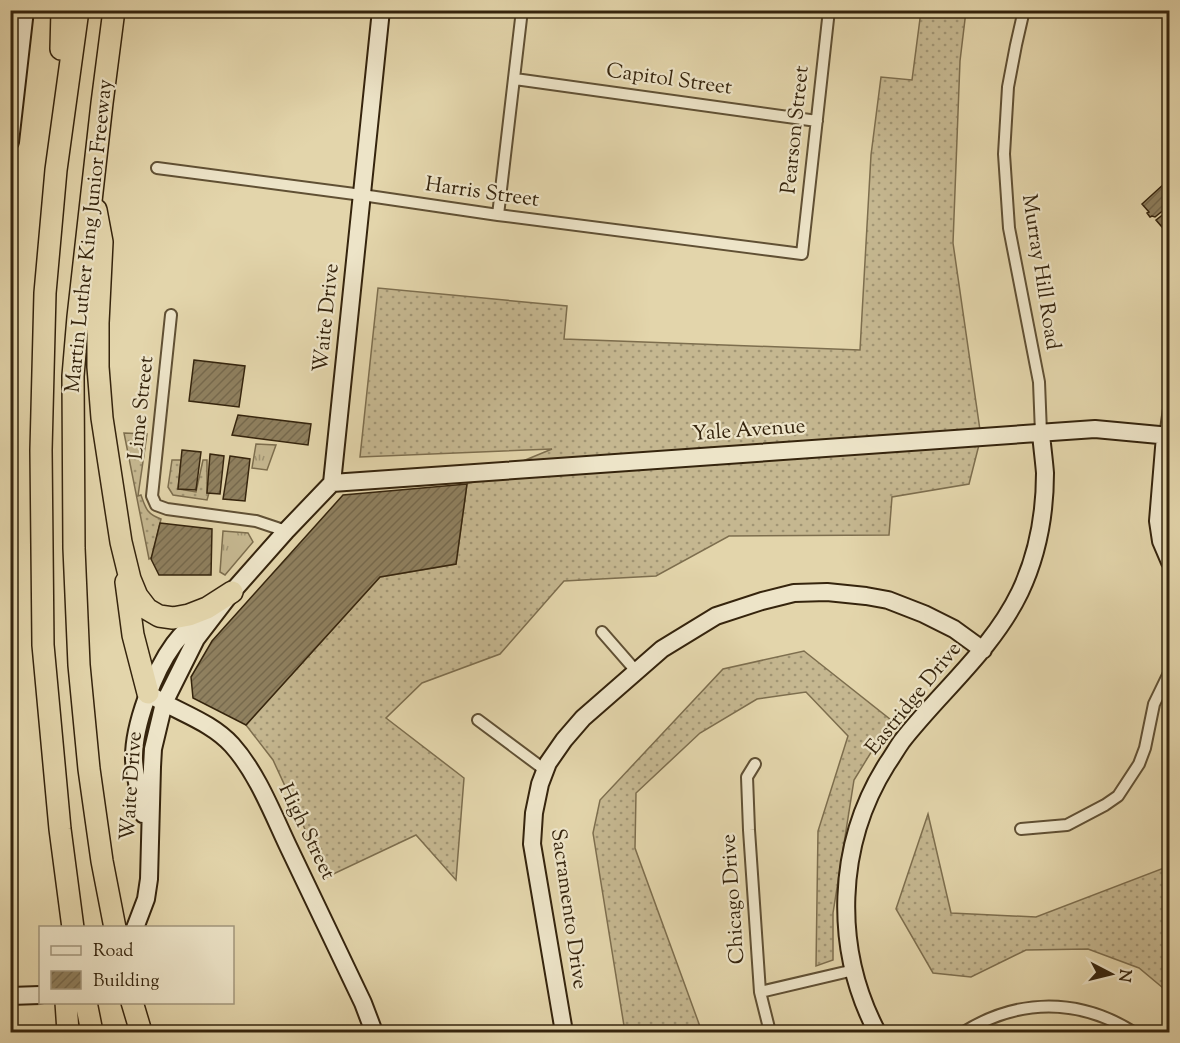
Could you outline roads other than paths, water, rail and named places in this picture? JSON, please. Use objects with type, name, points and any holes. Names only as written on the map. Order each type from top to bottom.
[{"type":"highway","points":[[62,10],[60,75],[64,109]]},
{"type":"highway","name":"Martin Luther King Junior Freeway","points":[[73,926],[60,829],[43,645],[41,450],[45,293],[56,170],[78,10]]},
{"type":"highway","name":"Martin Luther King Junior Freeway","points":[[114,10],[73,376],[74,548],[79,665],[89,770],[102,861],[115,926]]},
{"type":"highway","points":[[102,103],[122,10]]},
{"type":"highway","points":[[92,191],[102,242],[98,323],[98,367],[102,418],[133,635],[156,698]]},
{"type":"highway","points":[[121,542],[130,579],[137,596],[147,609],[159,616],[173,618],[189,615],[207,608],[231,592]]},
{"type":"highway","points":[[65,926],[69,897]]},
{"type":"highway","points":[[66,1004],[68,1032]]},
{"type":"highway","points":[[131,1004],[135,1032]]},
{"type":"highway","points":[[132,1004],[141,1032]]},
{"type":"street","points":[[10,142],[25,10]]},
{"type":"street","name":"Waite Drive","points":[[136,926],[146,899],[150,860],[136,780],[135,741],[156,698],[195,639],[231,592],[332,483],[381,10]]},
{"type":"street","points":[[498,215],[522,10]]},
{"type":"street","name":"Pearson Street","points":[[802,254],[829,10]]},
{"type":"street","name":"Murray Hill Road","points":[[1024,10],[1008,87],[1004,154],[1009,228],[1039,382],[1041,433]]},
{"type":"street","name":"Capitol Street","points":[[514,79],[817,121]]},
{"type":"street","name":"Harris Street","points":[[158,168],[802,254]]},
{"type":"street","name":"Lime Street","points":[[171,315],[152,496],[156,505],[167,509],[256,521],[286,531]]},
{"type":"street","points":[[1170,402],[1158,522],[1161,541],[1170,562]]},
{"type":"street","name":"Yale Avenue","points":[[332,483],[1095,429],[1167,436]]},
{"type":"street","name":"Eastridge Drive","points":[[877,1032],[868,1014],[854,970],[848,936],[847,886],[852,848],[864,810],[880,776],[901,742],[983,650],[1002,624],[1020,592],[1037,542],[1043,511],[1045,472],[1041,433]]},
{"type":"street","name":"Sacramento Drive","points":[[564,1032],[532,844],[537,799],[545,770],[583,718],[662,649],[689,631],[716,616],[794,593],[827,592],[888,600],[954,629],[983,650]]},
{"type":"street","points":[[602,632],[636,671]]},
{"type":"street","points":[[1021,829],[1067,825],[1118,796],[1139,764],[1145,748],[1154,704],[1170,671]]},
{"type":"street","name":"High Street","points":[[156,698],[196,718],[215,731],[231,744],[254,777],[363,1003],[374,1032]]},
{"type":"street","points":[[478,720],[545,770]]},
{"type":"street","name":"Chicago Drive","points":[[755,764],[747,777],[749,830],[760,992],[770,1032]]},
{"type":"street","points":[[760,992],[854,970]]},
{"type":"street","points":[[10,996],[39,995]]},
{"type":"street","points":[[964,1032],[1006,1013],[1026,1008],[1054,1006],[1100,1014],[1133,1032]]}]
